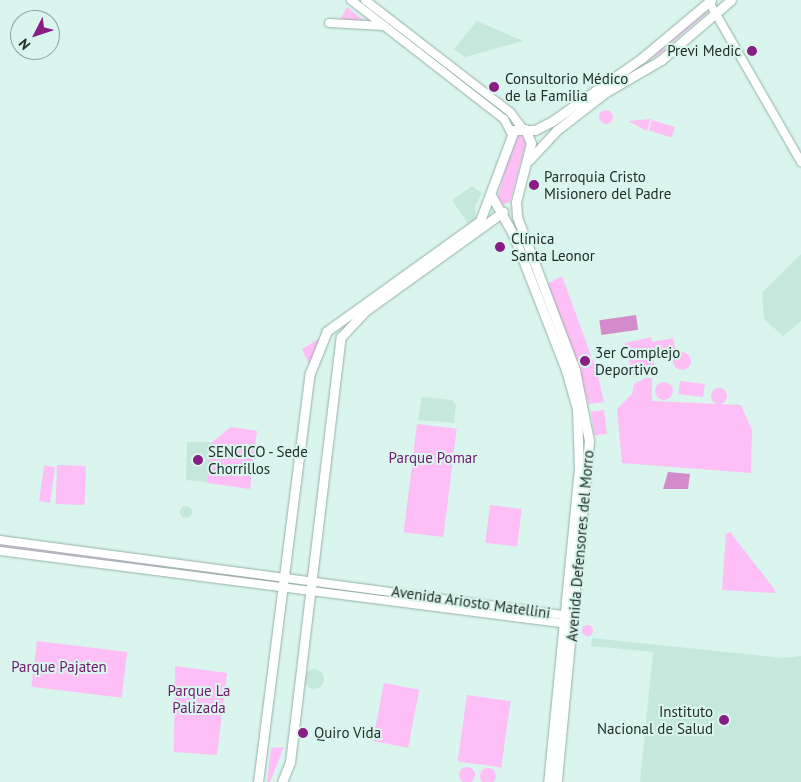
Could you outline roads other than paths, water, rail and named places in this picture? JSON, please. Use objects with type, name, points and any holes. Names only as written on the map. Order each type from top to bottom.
[{"type":"main road","points":[[258,782],[310,373],[322,341],[331,327],[480,221],[492,195],[511,133],[504,119],[351,0]]},
{"type":"main road","points":[[365,0],[510,112],[524,129]]},
{"type":"main road","name":"Avenida Defensores del Morro","points":[[525,166],[557,130],[672,50],[730,0]]},
{"type":"main road","points":[[511,133],[546,125],[666,38],[710,1],[718,12],[801,162]]},
{"type":"main road","points":[[329,23],[385,26]]},
{"type":"main road","points":[[666,38],[672,50]]},
{"type":"main road","name":"Avenida Defensores del Morro","points":[[524,129],[531,138],[516,202],[522,231],[575,370],[585,408],[589,461],[548,782]]},
{"type":"main road","name":"Avenida Defensores del Morro","points":[[492,195],[494,206],[503,212],[512,231],[566,370],[577,409],[580,468],[557,782]]},
{"type":"main road","points":[[287,782],[343,333],[372,306],[491,224],[516,202]]},
{"type":"main road","points":[[491,224],[512,231]]},
{"type":"main road","name":"Avenida Ariosto Matellini","points":[[0,540],[284,576],[311,586]]},
{"type":"main road","name":"Avenida Ariosto Matellini","points":[[0,551],[282,587],[311,586],[568,619]]},
{"type":"main road","points":[[282,782],[290,762]]},
{"type":"place","name":"Previ Medic","points":[[752,51]]},
{"type":"place","name":"Consultorio Médico de la Familia","points":[[494,87]]},
{"type":"place","name":"Parroquia Cristo Misionero del Padre","points":[[534,185]]},
{"type":"place","name":"Clínica Santa Leonor","points":[[500,247]]},
{"type":"place","name":"3er Complejo Deportivo","points":[[585,361]]},
{"type":"place","name":"SENCICO - Sede Chorrillos","points":[[198,460]]},
{"type":"place","name":"Instituto Nacional de Salud","points":[[724,720]]},
{"type":"place","name":"Quiro Vida","points":[[303,733]]},
{"type":"park label","name":"Parque Pomar","points":[[433,458]]},
{"type":"park label","name":"Parque Pajaten","points":[[59,667]]},
{"type":"park label","name":"Parque La Palizada","points":[[199,698]]}]
